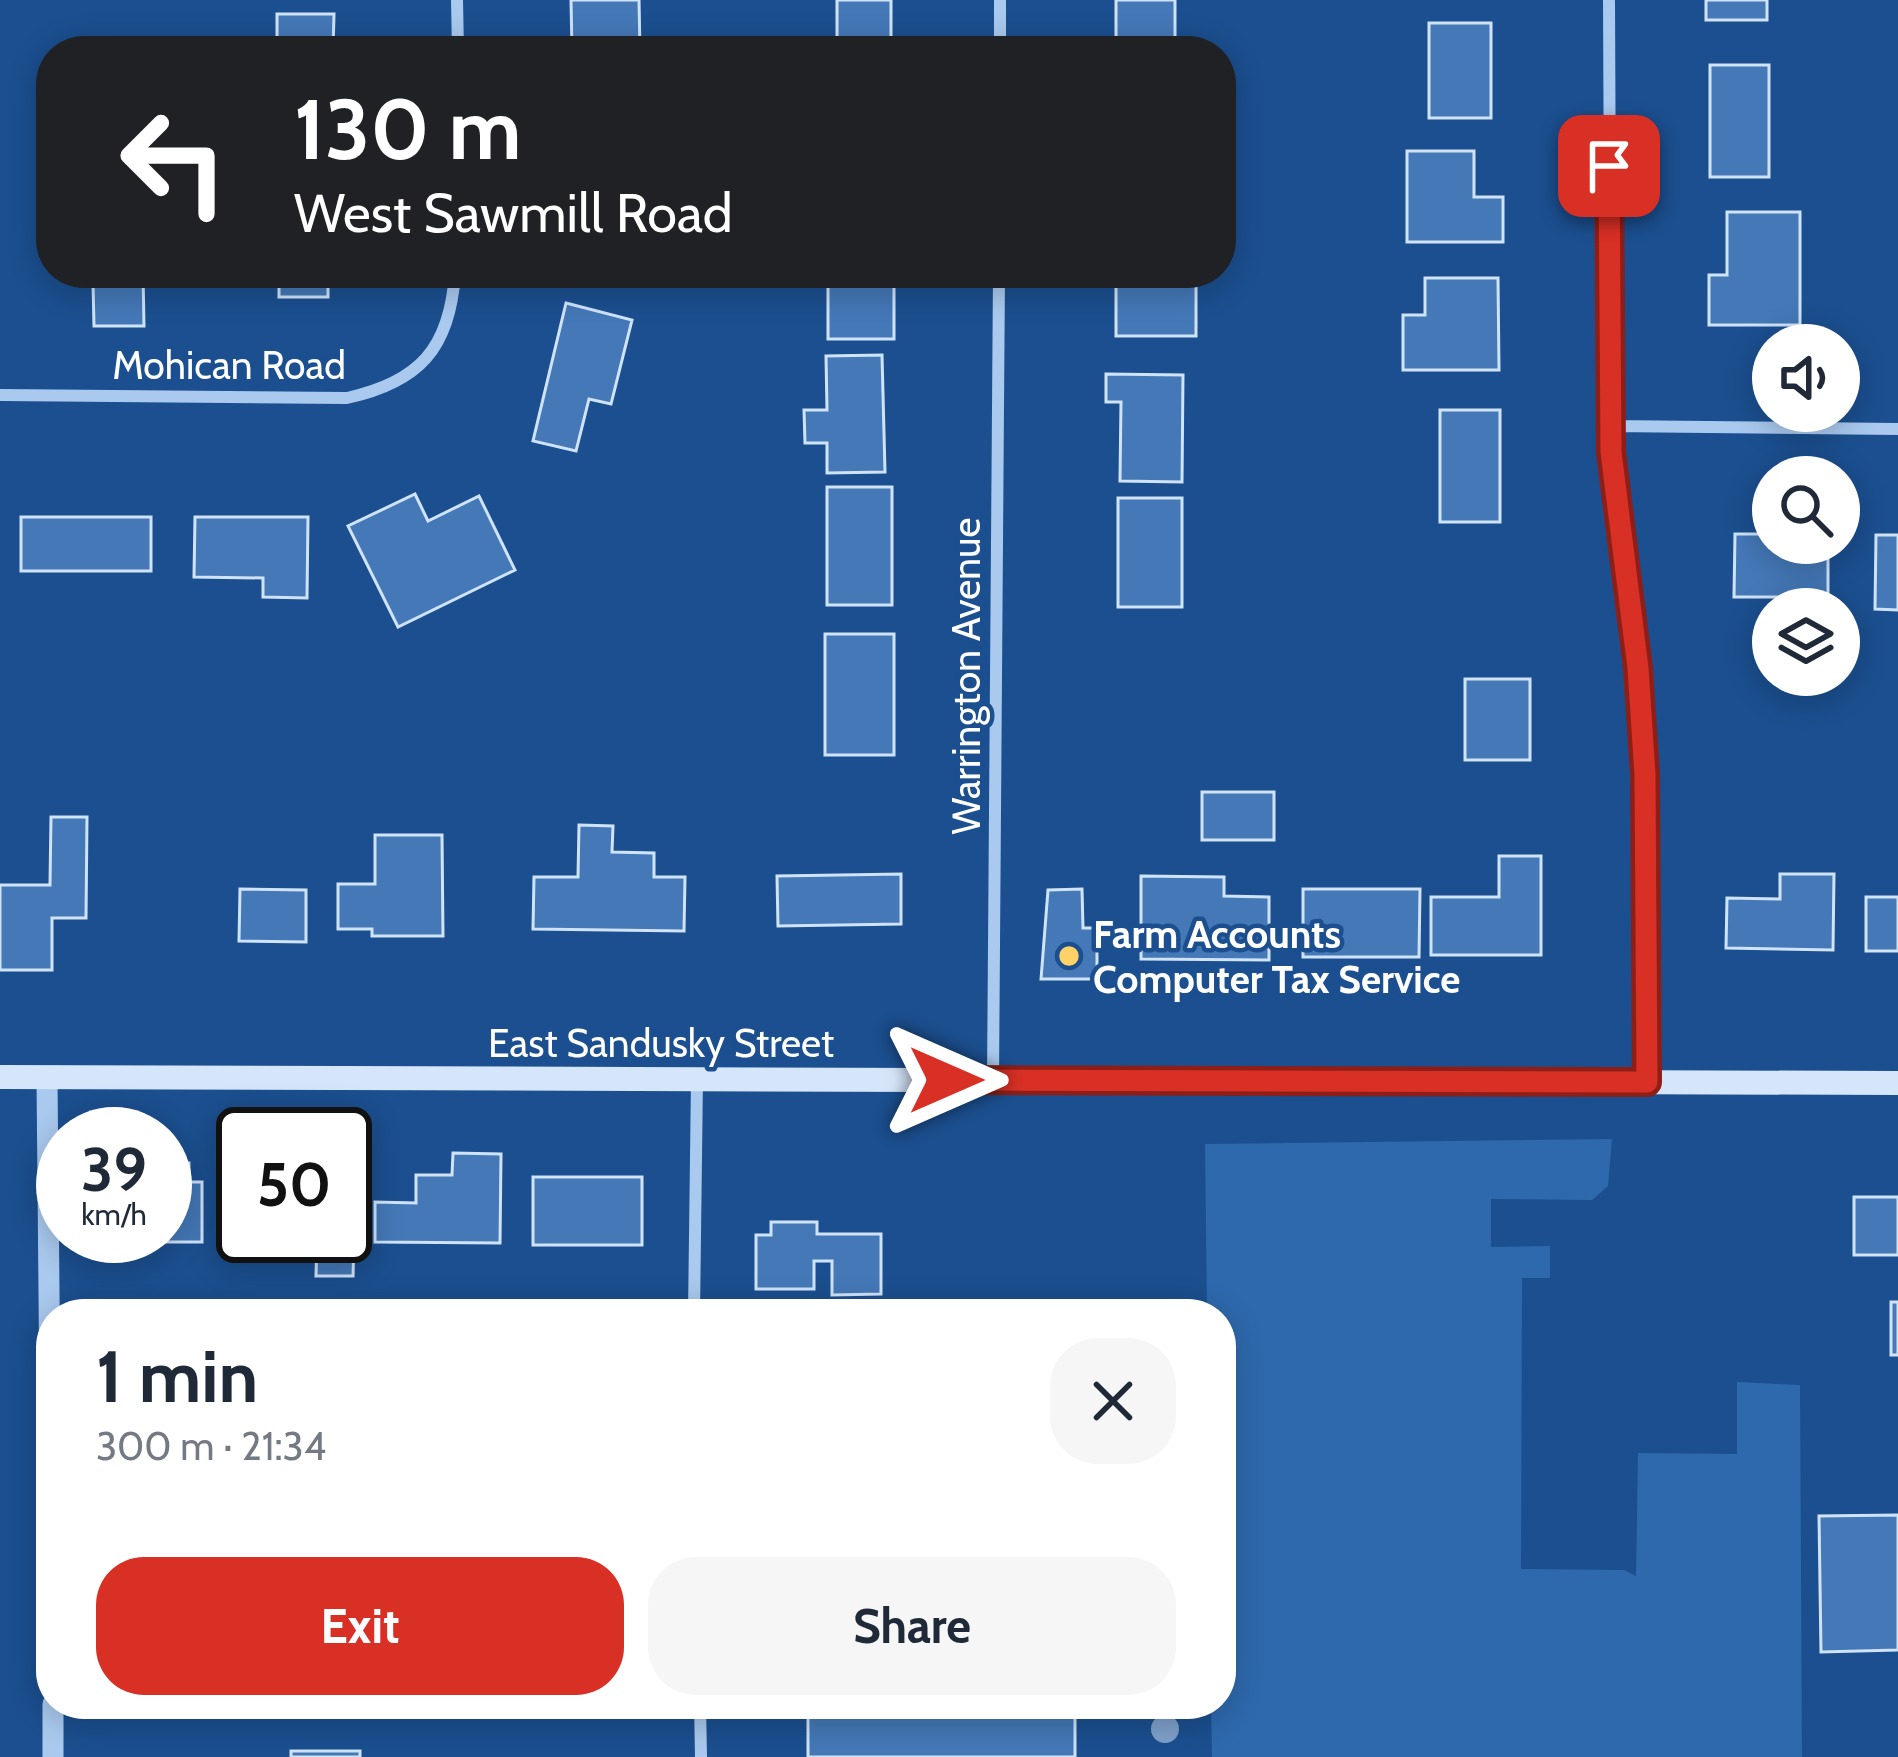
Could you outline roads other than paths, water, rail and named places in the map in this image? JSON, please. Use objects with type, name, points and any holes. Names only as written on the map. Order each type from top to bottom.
[{"type":"main road","name":"East Sandusky Street","points":[[0,1077],[1898,1083]]},
{"type":"street","points":[[457,0],[458,36]]},
{"type":"street","points":[[1000,0],[1000,36]]},
{"type":"street","points":[[1609,0],[1611,426],[1645,775],[1647,1082]]},
{"type":"street","name":"Mohican Road","points":[[0,395],[347,398],[388,389],[429,356],[443,331],[452,288]]},
{"type":"street","name":"Warrington Avenue","points":[[993,1080],[999,288]]},
{"type":"street","points":[[1611,426],[1898,429]]},
{"type":"street","points":[[46,1078],[49,1299]]},
{"type":"street","points":[[694,1299],[697,1079]]},
{"type":"street","points":[[53,1719],[53,1757]]},
{"type":"street","points":[[700,1719],[701,1757]]},
{"type":"place","name":"Farm Accounts Computer Tax Service","points":[[1069,956]]}]
